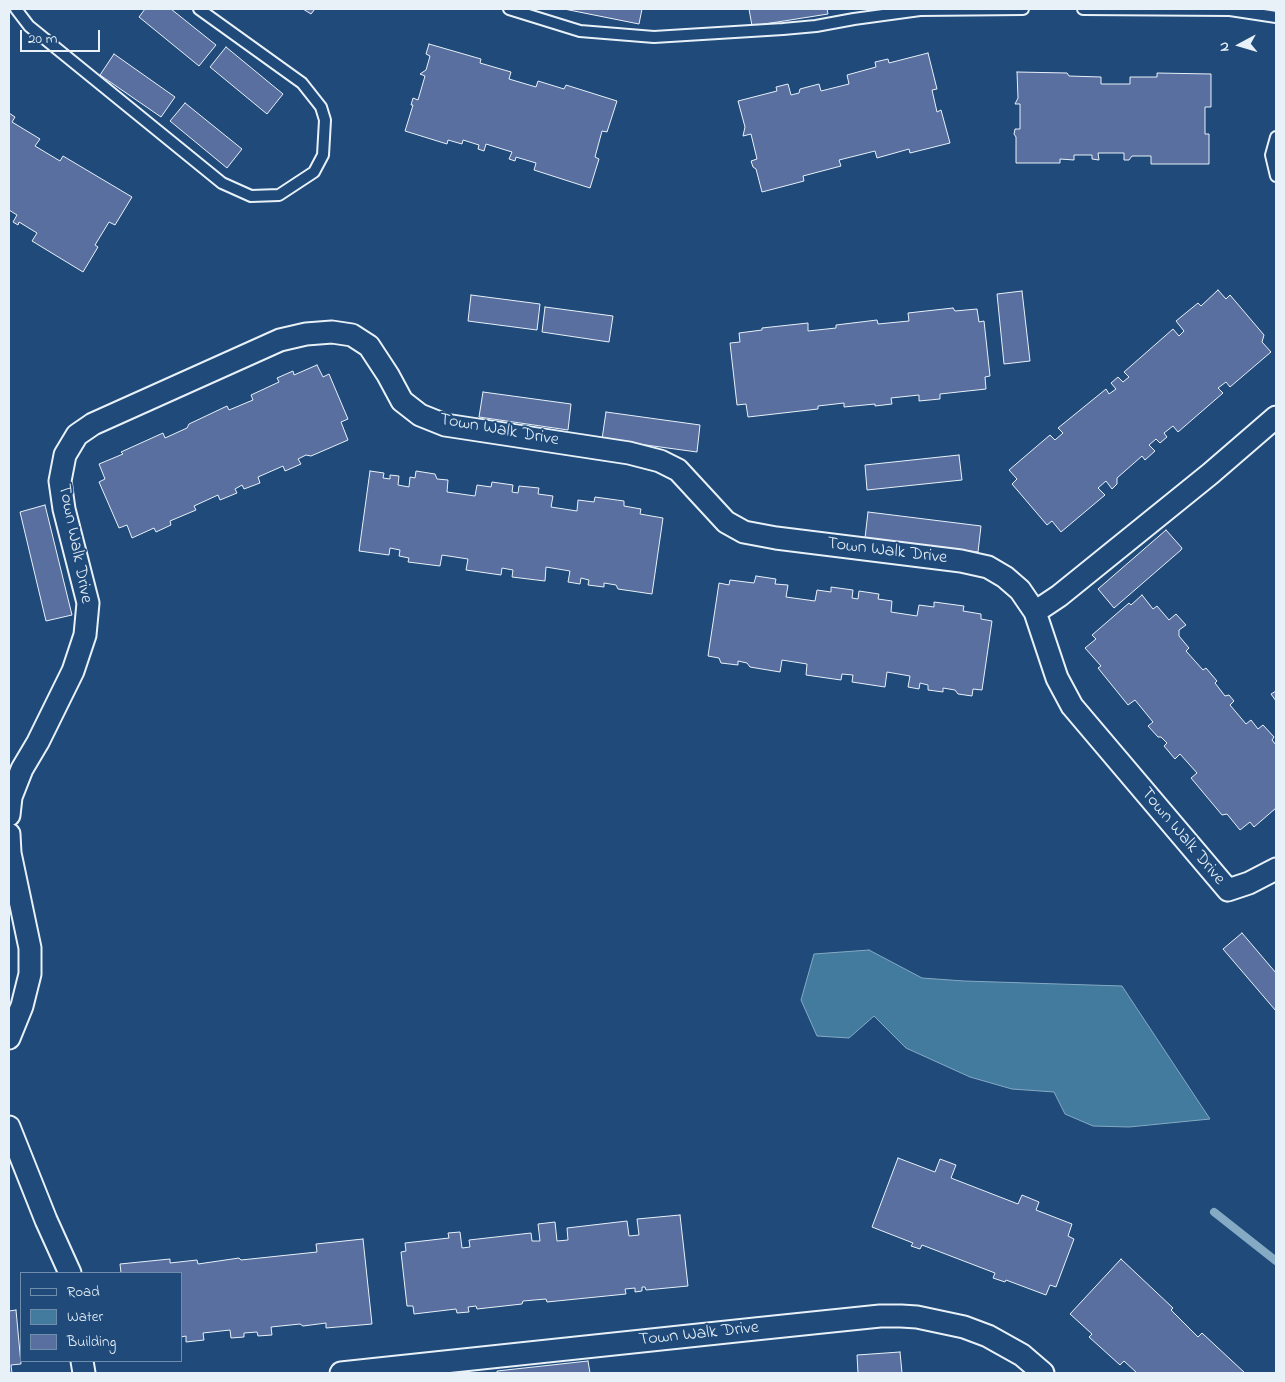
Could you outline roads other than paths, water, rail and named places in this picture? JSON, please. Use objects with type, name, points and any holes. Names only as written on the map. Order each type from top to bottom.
[{"type":"street","name":"Town Walk Drive","points":[[9,814],[12,797],[22,769],[38,742],[73,671],[85,635],[88,602],[64,508],[60,482],[65,456],[77,435],[93,424],[280,340],[306,334],[332,332],[352,335],[369,346],[402,401],[420,415],[445,425],[629,453],[660,461],[678,470],[726,522],[744,532],[776,538],[961,561],[988,567],[1005,577],[1020,590],[1035,612],[1057,678],[1072,706],[1228,890],[1249,883],[1276,869]]},
{"type":"street","points":[[1035,612],[1059,596],[1210,474],[1276,417]]},
{"type":"street","points":[[9,834],[10,853],[30,948],[30,974],[22,1006],[9,1038]]},
{"type":"street","points":[[9,1127],[46,1220],[70,1272]]},
{"type":"street","name":"Town Walk Drive","points":[[341,1373],[880,1316],[901,1316],[917,1317],[964,1327],[988,1336],[1022,1355],[1043,1373]]},
{"type":"lane","points":[[16,9],[29,26],[222,183],[251,196],[279,195],[314,172],[322,156],[325,120],[321,107],[302,83],[199,9]]},
{"type":"lane","points":[[509,9],[580,31],[654,37],[816,26],[854,18],[920,10],[1022,9]]},
{"type":"lane","points":[[1084,9],[1230,10],[1276,16]]},
{"type":"lane","points":[[1276,137],[1271,155],[1276,176]]},
{"type":"water","points":[[869,950],[922,978],[1122,986],[1210,1119],[1129,1127],[1093,1126],[1065,1114],[1054,1092],[1012,1089],[970,1077],[906,1048],[874,1016],[849,1038],[817,1036],[801,1000],[814,954]]},
{"type":"waterway","points":[[1214,1212],[1276,1261]]}]
